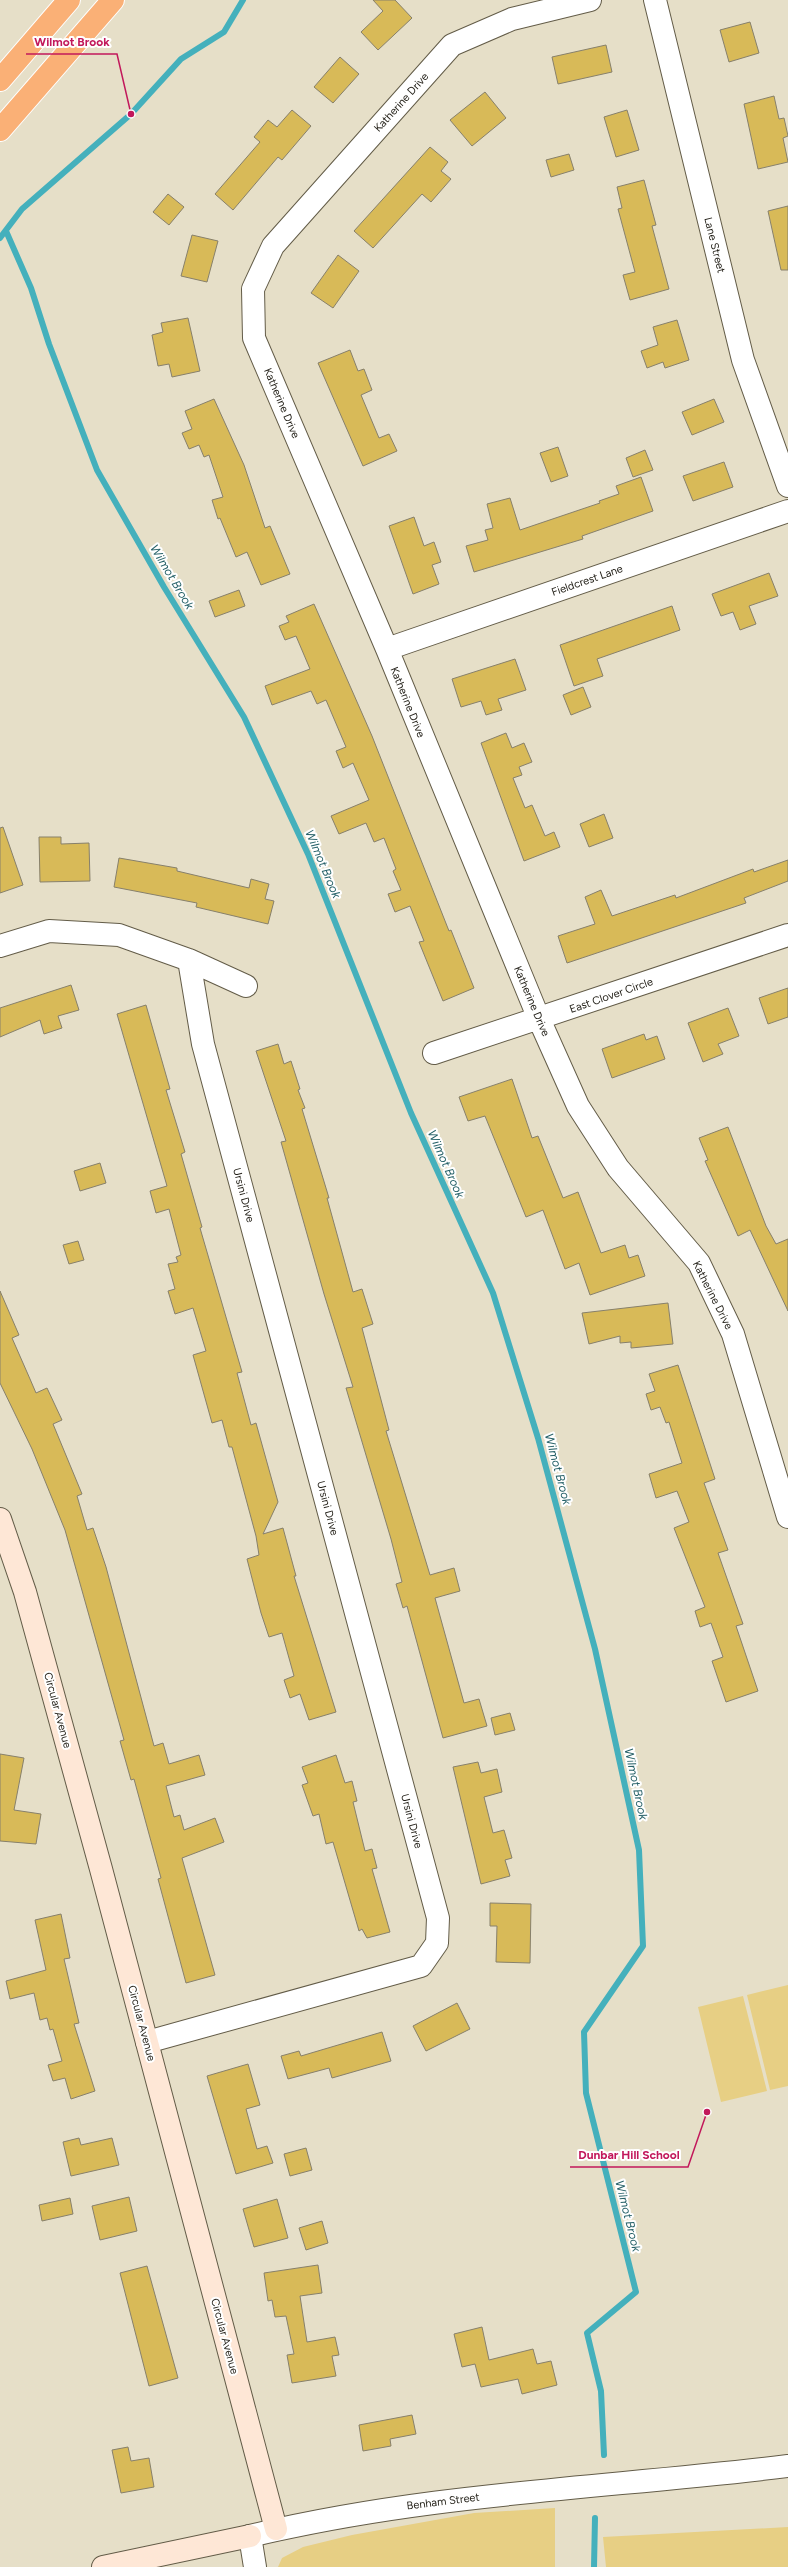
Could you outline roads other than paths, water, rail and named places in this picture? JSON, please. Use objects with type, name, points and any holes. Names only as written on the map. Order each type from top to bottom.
[{"type":"highway","points":[[0,80],[69,0]]},
{"type":"highway","points":[[0,130],[113,0]]},
{"type":"main road","name":"Circular Avenue","points":[[0,1519],[27,1599],[147,2042],[276,2529]]},
{"type":"main road","name":"Benham Street","points":[[103,2567],[250,2536]]},
{"type":"street","name":"Katherine Drive","points":[[590,0],[512,19],[452,45],[273,246],[253,289],[254,338],[387,649],[539,1019],[578,1106],[614,1162],[699,1263],[733,1334],[788,1516]]},
{"type":"street","name":"Lane Street","points":[[655,0],[743,360],[788,486]]},
{"type":"street","name":"Fieldcrest Lane","points":[[387,649],[788,511]]},
{"type":"street","points":[[0,946],[49,931],[119,935],[189,960],[246,986]]},
{"type":"street","name":"East Clover Circle","points":[[434,1053],[788,936]]},
{"type":"street","name":"Ursini Drive","points":[[147,2042],[421,1966],[437,1943],[438,1918],[205,1052],[189,960]]},
{"type":"street","name":"Benham Street","points":[[250,2536],[276,2529],[409,2505],[788,2466]]},
{"type":"street","points":[[250,2536],[255,2567]]},
{"type":"waterway","name":"Wilmot Brook","points":[[0,238],[22,209],[131,114],[181,59],[224,32],[243,0]]},
{"type":"waterway","name":"Wilmot Brook","points":[[6,231],[31,288],[49,344],[97,470],[164,587],[244,717],[308,854],[411,1113],[493,1293],[538,1438],[595,1649],[639,1850],[643,1946],[584,2032],[586,2093],[636,2292],[587,2333],[601,2391],[604,2455]]},
{"type":"waterway","name":"Wilmot Brook","points":[[594,2567],[595,2518]]},
{"type":"place","name":"Wilmot Brook","points":[[131,114]]},
{"type":"place","name":"Dunbar Hill School","points":[[707,2112]]}]
